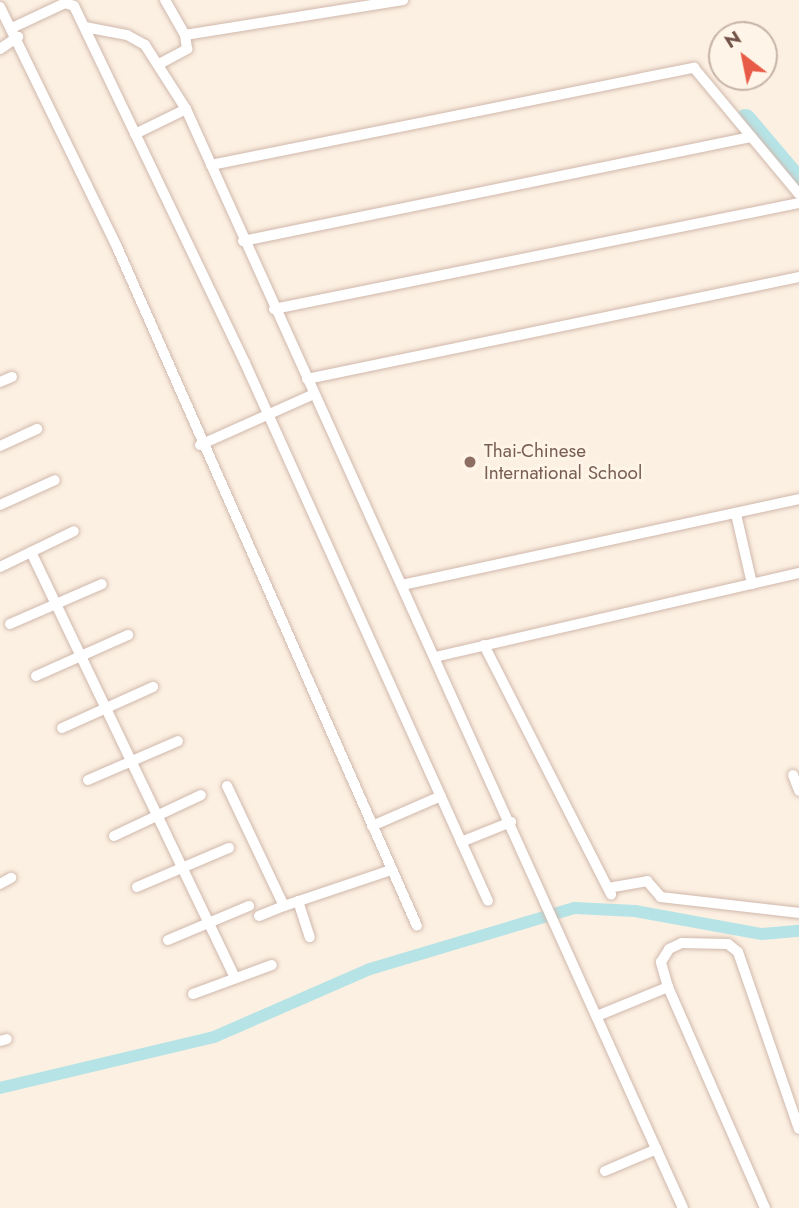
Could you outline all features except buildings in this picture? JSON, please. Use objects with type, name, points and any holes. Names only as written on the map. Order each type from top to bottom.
[{"type":"street","points":[[161,63],[184,54],[185,35],[165,0]]},
{"type":"street","points":[[185,35],[403,0]]},
{"type":"street","points":[[0,49],[16,32],[65,4],[74,6],[268,415],[488,901]]},
{"type":"street","points":[[0,8],[16,32],[117,247],[200,445],[417,926]]},
{"type":"street","points":[[85,27],[127,34],[161,63],[187,109],[243,241],[511,822],[657,1149],[679,1207]]},
{"type":"street","points":[[211,165],[694,68],[799,194]]},
{"type":"street","points":[[135,134],[187,109]]},
{"type":"street","points":[[243,241],[751,137]]},
{"type":"street","points":[[274,309],[799,203]]},
{"type":"street","points":[[307,379],[799,277]]},
{"type":"street","points":[[0,382],[12,377]]},
{"type":"street","points":[[200,445],[314,394]]},
{"type":"street","points":[[0,446],[37,429]]},
{"type":"street","points":[[0,505],[55,480]]},
{"type":"street","points":[[402,585],[799,499]]},
{"type":"street","points":[[736,514],[752,584]]},
{"type":"street","points":[[0,567],[74,531]]},
{"type":"street","points":[[31,552],[235,977]]},
{"type":"street","points":[[435,657],[799,573]]},
{"type":"street","points":[[10,624],[102,584]]},
{"type":"street","points":[[36,676],[128,635]]},
{"type":"street","points":[[484,645],[610,891],[647,881],[661,897],[799,913]]},
{"type":"street","points":[[62,728],[153,687]]},
{"type":"street","points":[[88,780],[178,741]]},
{"type":"street","points":[[793,775],[799,791]]},
{"type":"street","points":[[227,786],[284,906]]},
{"type":"street","points":[[114,836],[201,795]]},
{"type":"street","points":[[372,826],[441,796]]},
{"type":"street","points":[[461,842],[511,822]]},
{"type":"street","points":[[137,887],[229,849]]},
{"type":"street","points":[[259,916],[391,870]]},
{"type":"street","points":[[0,884],[11,878]]},
{"type":"street","points":[[298,901],[310,937]]},
{"type":"street","points":[[168,940],[249,906]]},
{"type":"street","points":[[765,1208],[668,987],[661,962],[669,949],[682,943],[734,948],[799,1129]]},
{"type":"street","points":[[193,994],[272,965]]},
{"type":"street","points":[[597,1016],[668,987]]},
{"type":"street","points":[[605,1171],[657,1149]]},
{"type":"waterway","points":[[745,119],[799,183]]},
{"type":"waterway","points":[[0,1088],[214,1037],[370,969],[575,908],[635,911],[762,934],[799,931]]},
{"type":"place","name":"Thai-Chinese International School","points":[[470,462]]}]
